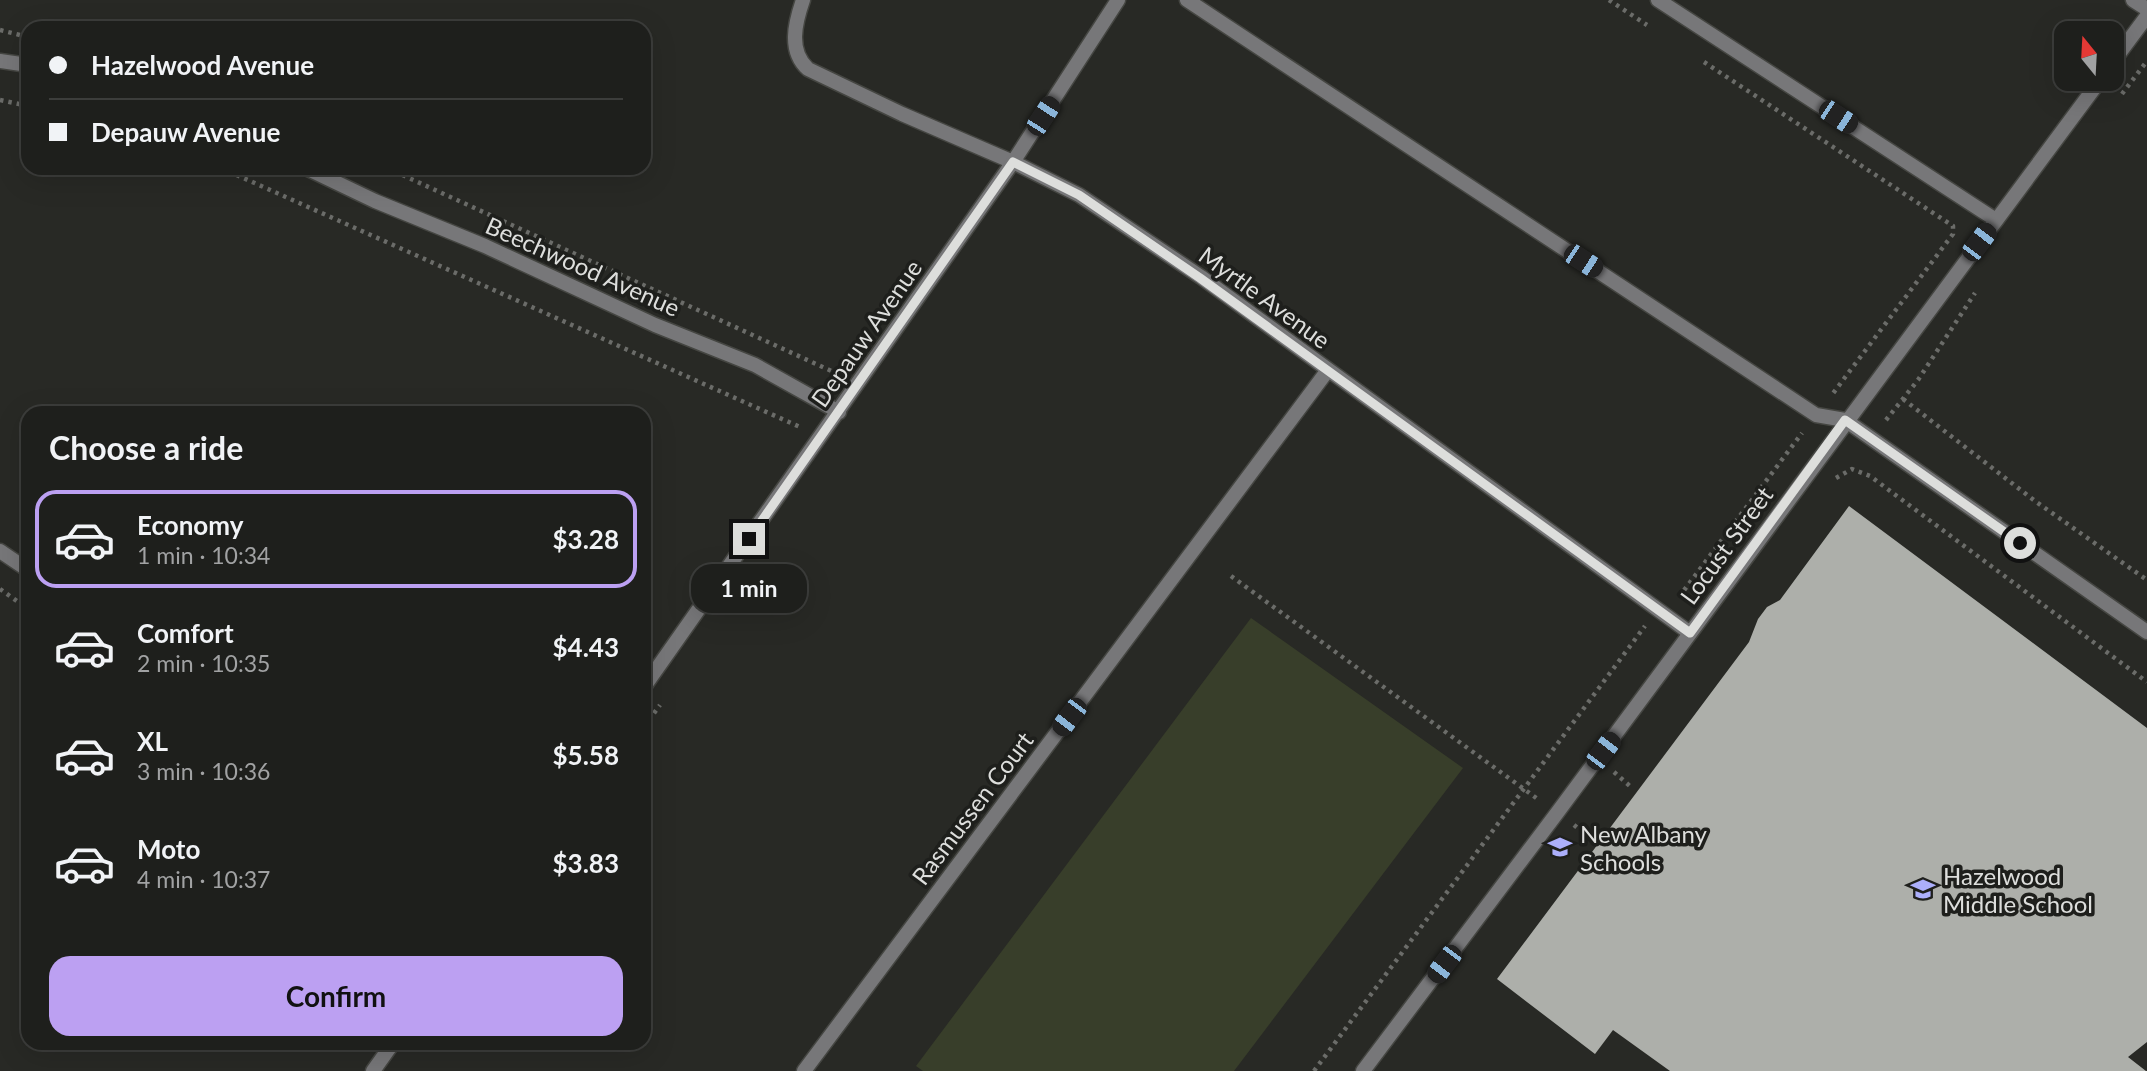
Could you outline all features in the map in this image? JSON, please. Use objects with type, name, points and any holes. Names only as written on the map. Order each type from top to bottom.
[{"type":"street","name":"Myrtle Avenue","points":[[803,0],[797,18],[794,48],[799,61],[808,69],[1079,195],[1200,278],[1690,633]]},
{"type":"street","name":"Depauw Avenue","points":[[651,677],[1013,162],[1118,0]]},
{"type":"street","points":[[1187,0],[1816,415],[1845,420],[2147,632]]},
{"type":"street","points":[[1658,0],[1996,220]]},
{"type":"street","points":[[2133,0],[2147,9]]},
{"type":"street","points":[[2124,47],[2147,16]]},
{"type":"street","points":[[0,61],[21,64]]},
{"type":"street","name":"Locust Street","points":[[1363,1071],[2092,91]]},
{"type":"street","name":"Beechwood Avenue","points":[[321,175],[655,324],[755,365],[839,412]]},
{"type":"street","name":"Rasmussen Court","points":[[804,1071],[1328,370]]},
{"type":"street","points":[[0,551],[21,565]]},
{"type":"street","points":[[373,1071],[388,1050]]},
{"type":"path","points":[[1609,0],[1655,30]]},
{"type":"path","points":[[0,30],[21,35]]},
{"type":"path","points":[[1675,599],[1685,591],[1953,234],[1953,226],[1700,59]]},
{"type":"path","points":[[2114,105],[2147,61]]},
{"type":"path","points":[[0,100],[21,104]]},
{"type":"path","points":[[236,175],[801,427]]},
{"type":"path","points":[[402,175],[839,375]]},
{"type":"path","points":[[1845,473],[1903,399],[1982,282]]},
{"type":"path","points":[[1903,399],[2035,501],[2147,580]]},
{"type":"path","points":[[1827,488],[1835,478],[1852,469],[1870,476],[2147,682]]},
{"type":"path","points":[[1231,576],[1574,825]]},
{"type":"path","points":[[0,589],[21,604]]},
{"type":"path","points":[[1314,1071],[1646,625]]},
{"type":"path","points":[[1614,772],[1622,761]]},
{"type":"green space","points":[[1251,618],[1463,768],[1234,1071],[923,1071],[916,1066]]},
{"type":"building","points":[[1849,506],[2147,728],[2147,1042],[2128,1057],[2146,1071],[1670,1071],[1613,1030],[1595,1054],[1497,979],[1749,642],[1758,619],[1767,607],[1780,600]]},
{"type":"place","name":"New Albany Schools","points":[[1560,847]]},
{"type":"place","name":"Hazelwood Middle School","points":[[1923,889]]},
{"type":"route","points":[[749,539],[1013,162],[1079,195],[1200,278],[1690,633],[1845,420],[2020,543]]}]
